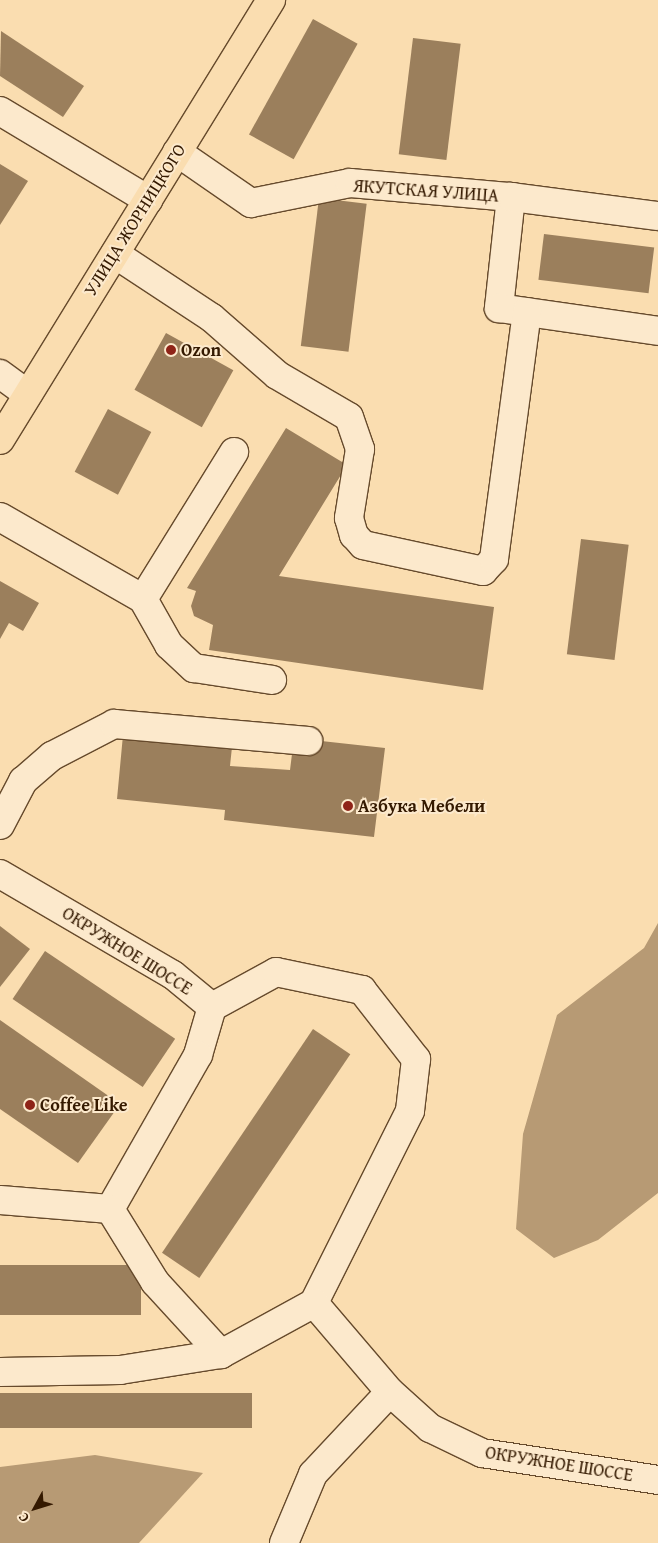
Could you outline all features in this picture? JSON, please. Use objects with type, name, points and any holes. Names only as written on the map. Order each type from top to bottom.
[{"type":"main road","name":"УЛИЦА ЖОРНИЦКОГО","points":[[0,440],[271,0]]},
{"type":"street","points":[[0,111],[148,200]]},
{"type":"street","name":"ЯКУТСКАЯ УЛИЦА","points":[[178,152],[251,203],[350,183],[511,197],[499,308],[658,331]]},
{"type":"street","points":[[511,197],[658,216]]},
{"type":"street","points":[[114,254],[212,318],[278,375],[349,418],[360,449],[349,518],[354,535],[363,545],[483,571],[494,559],[526,312]]},
{"type":"street","points":[[0,374],[28,394]]},
{"type":"street","points":[[143,599],[234,452]]},
{"type":"street","points":[[0,517],[143,599],[168,645],[194,668],[272,680]]},
{"type":"street","points":[[0,825],[30,775],[52,756],[114,724],[308,741]]},
{"type":"street","name":"ОКРУЖНОЕ ШОССЕ","points":[[0,874],[173,976],[212,1007]]},
{"type":"street","points":[[0,1372],[120,1370],[221,1354],[314,1303],[410,1111],[416,1059],[362,990],[276,972],[212,1007],[198,1055],[110,1209]]},
{"type":"street","points":[[0,1200],[110,1209]]},
{"type":"street","points":[[110,1209],[155,1282],[221,1354]]},
{"type":"street","name":"ОКРУЖНОЕ ШОССЕ","points":[[314,1303],[390,1392],[430,1428],[482,1453],[658,1480]]},
{"type":"street","points":[[284,1543],[313,1474],[390,1392]]},
{"type":"shaded area","points":[[658,923],[658,1193],[598,1240],[554,1258],[516,1229],[523,1134],[557,1015],[644,948]]},
{"type":"shaded area","points":[[95,1455],[203,1473],[139,1543],[0,1543],[0,1467]]},
{"type":"building","points":[[313,19],[358,44],[294,159],[249,134]]},
{"type":"building","points":[[1,31],[84,86],[63,117],[0,76]]},
{"type":"building","points":[[413,38],[461,44],[446,160],[399,154]]},
{"type":"building","points":[[0,164],[28,181],[0,225]]},
{"type":"building","points":[[319,198],[367,204],[348,352],[301,346]]},
{"type":"building","points":[[544,234],[654,248],[649,293],[538,280]]},
{"type":"building","points":[[166,333],[233,370],[202,427],[134,390]]},
{"type":"building","points":[[108,409],[151,432],[118,495],[75,472]]},
{"type":"building","points":[[286,428],[347,465],[279,576],[494,607],[483,690],[209,650],[213,625],[194,616],[191,606],[196,591],[187,588]]},
{"type":"building","points":[[581,539],[629,545],[615,660],[567,654]]},
{"type":"building","points":[[0,581],[39,603],[23,631],[9,623],[0,639]]},
{"type":"building","points":[[123,735],[232,747],[230,766],[290,770],[294,738],[385,748],[374,837],[224,820],[225,810],[117,799]]},
{"type":"building","points":[[0,926],[30,949],[0,987]]},
{"type":"building","points":[[45,951],[175,1039],[143,1087],[13,999]]},
{"type":"building","points":[[0,1020],[120,1104],[78,1163],[0,1109]]},
{"type":"building","points":[[313,1029],[350,1054],[199,1278],[162,1253]]},
{"type":"building","points":[[0,1265],[141,1265],[141,1315],[0,1315]]},
{"type":"building","points":[[0,1393],[252,1393],[252,1428],[0,1428]]},
{"type":"place","name":"Ozon","points":[[171,350]]},
{"type":"place","name":"Азбука Мебели","points":[[348,806]]},
{"type":"place","name":"Coffee Like","points":[[30,1105]]}]
